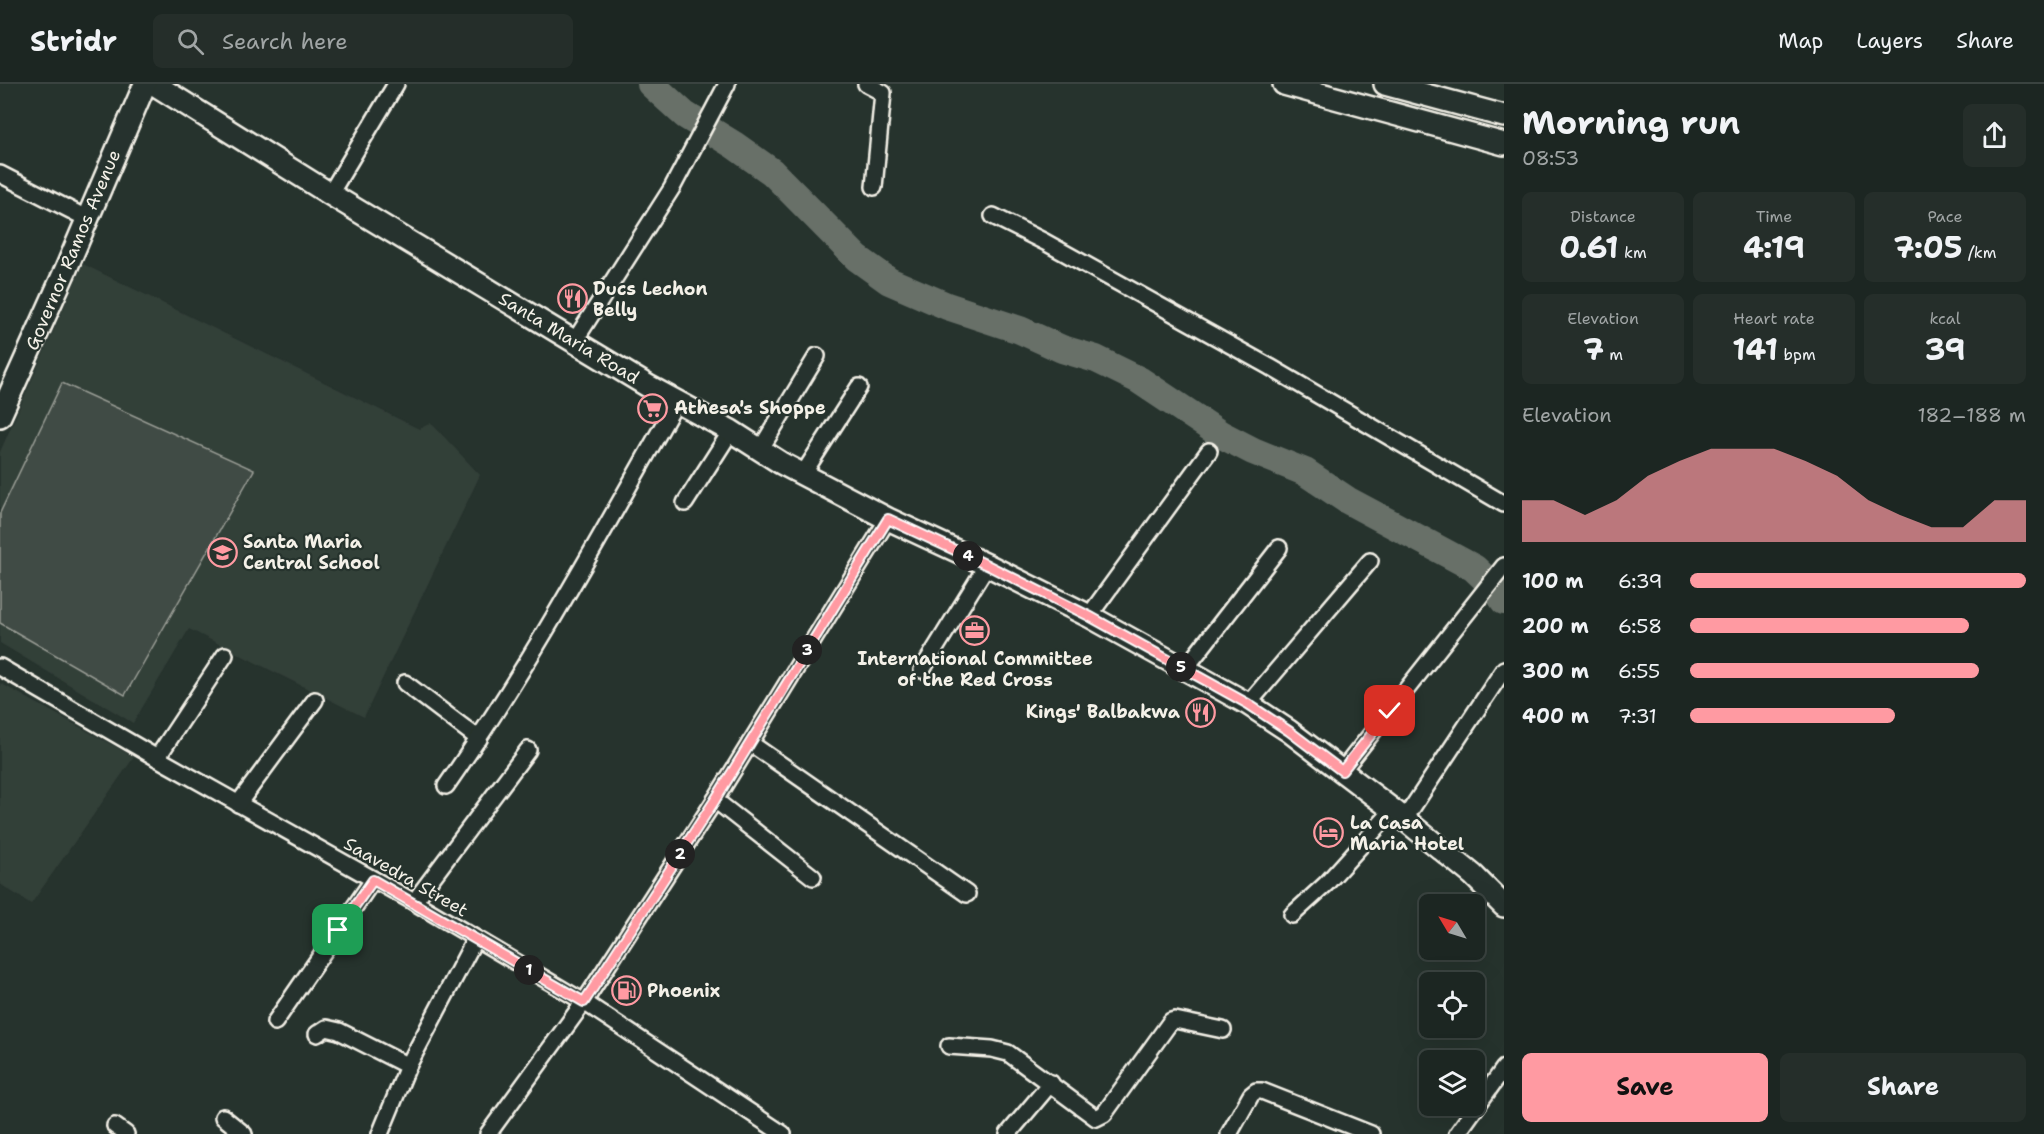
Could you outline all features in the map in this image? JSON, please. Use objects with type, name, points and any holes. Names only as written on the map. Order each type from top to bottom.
[{"type":"main road","name":"Governor Ramos Avenue","points":[[0,416],[145,84]]},
{"type":"main road","name":"Santa Maria Road","points":[[154,84],[574,342],[731,431],[760,450],[888,519],[1089,616],[1248,704],[1289,731],[1398,815],[1473,875],[1504,906]]},
{"type":"main road","points":[[1284,84],[1504,144]]},
{"type":"main road","points":[[1385,84],[1504,116]]},
{"type":"street","points":[[330,194],[396,84]]},
{"type":"street","points":[[574,342],[672,188],[727,84]]},
{"type":"street","points":[[866,84],[883,93],[874,187]]},
{"type":"street","points":[[0,174],[86,219]]},
{"type":"street","points":[[993,216],[1045,242],[1270,367],[1503,501]]},
{"type":"street","points":[[760,450],[817,356]]},
{"type":"street","points":[[803,474],[859,387]]},
{"type":"street","points":[[446,786],[479,739],[539,644],[677,401]]},
{"type":"street","points":[[685,503],[731,431]]},
{"type":"street","points":[[1089,616],[1209,451]]},
{"type":"street","points":[[492,1132],[584,1002],[715,800],[888,519]]},
{"type":"street","points":[[1185,669],[1280,548]]},
{"type":"street","points":[[1248,704],[1370,561]]},
{"type":"street","points":[[922,670],[987,565]]},
{"type":"street","points":[[1342,771],[1504,566]]},
{"type":"street","points":[[157,758],[225,655]]},
{"type":"street","name":"Saavedra Street","points":[[0,668],[414,902],[584,1002],[783,1134]]},
{"type":"street","points":[[1292,915],[1398,815],[1504,669]]},
{"type":"street","points":[[405,683],[479,739]]},
{"type":"street","points":[[238,804],[315,700]]},
{"type":"street","points":[[750,743],[967,894]]},
{"type":"street","points":[[414,902],[528,750]]},
{"type":"street","points":[[715,800],[813,877]]},
{"type":"street","points":[[275,1022],[373,880]]},
{"type":"street","points":[[380,1134],[408,1066],[475,939]]},
{"type":"street","points":[[949,1046],[992,1049],[1008,1053],[1096,1118],[1100,1117],[1171,1021],[1223,1030]]},
{"type":"street","points":[[317,1034],[326,1028],[339,1031],[408,1066]]},
{"type":"street","points":[[1457,1134],[1504,1068]]},
{"type":"street","points":[[1008,1134],[1050,1083]]},
{"type":"street","points":[[1229,1134],[1251,1095],[1256,1091],[1262,1091],[1371,1134]]},
{"type":"street","points":[[223,1117],[244,1134]]},
{"type":"shaded area","name":"Santa Maria Central School","points":[[83,264],[419,429],[431,423],[480,475],[364,717],[189,629],[133,723],[0,643],[0,452]]},
{"type":"shaded area","points":[[62,383],[254,470],[125,695],[0,623],[0,513]]},
{"type":"shaded area","points":[[0,683],[134,757],[31,904],[0,884]]},
{"type":"waterway","points":[[651,84],[685,115],[772,172],[857,258],[889,281],[947,306],[1020,330],[1062,349],[1096,359],[1139,380],[1220,434],[1253,451],[1305,472],[1347,500],[1474,568],[1496,589],[1504,601]]},
{"type":"place","name":"Ducs Lechon Belly","points":[[572,299]]},
{"type":"place","name":"Athesa's Shoppe","points":[[653,408]]},
{"type":"place","name":"Santa Maria Central School","points":[[222,552]]},
{"type":"place","name":"International Committee of the Red Cross","points":[[975,630]]},
{"type":"place","name":"Kings' Balbakwa","points":[[1201,712]]},
{"type":"place","name":"La Casa Maria Hotel","points":[[1329,833]]},
{"type":"place","name":"Phoenix","points":[[626,991]]},
{"type":"route","points":[[338,930],[373,880],[584,1002],[715,800],[888,519],[1089,616],[1185,669],[1248,704],[1289,731],[1342,771],[1390,711]]}]
